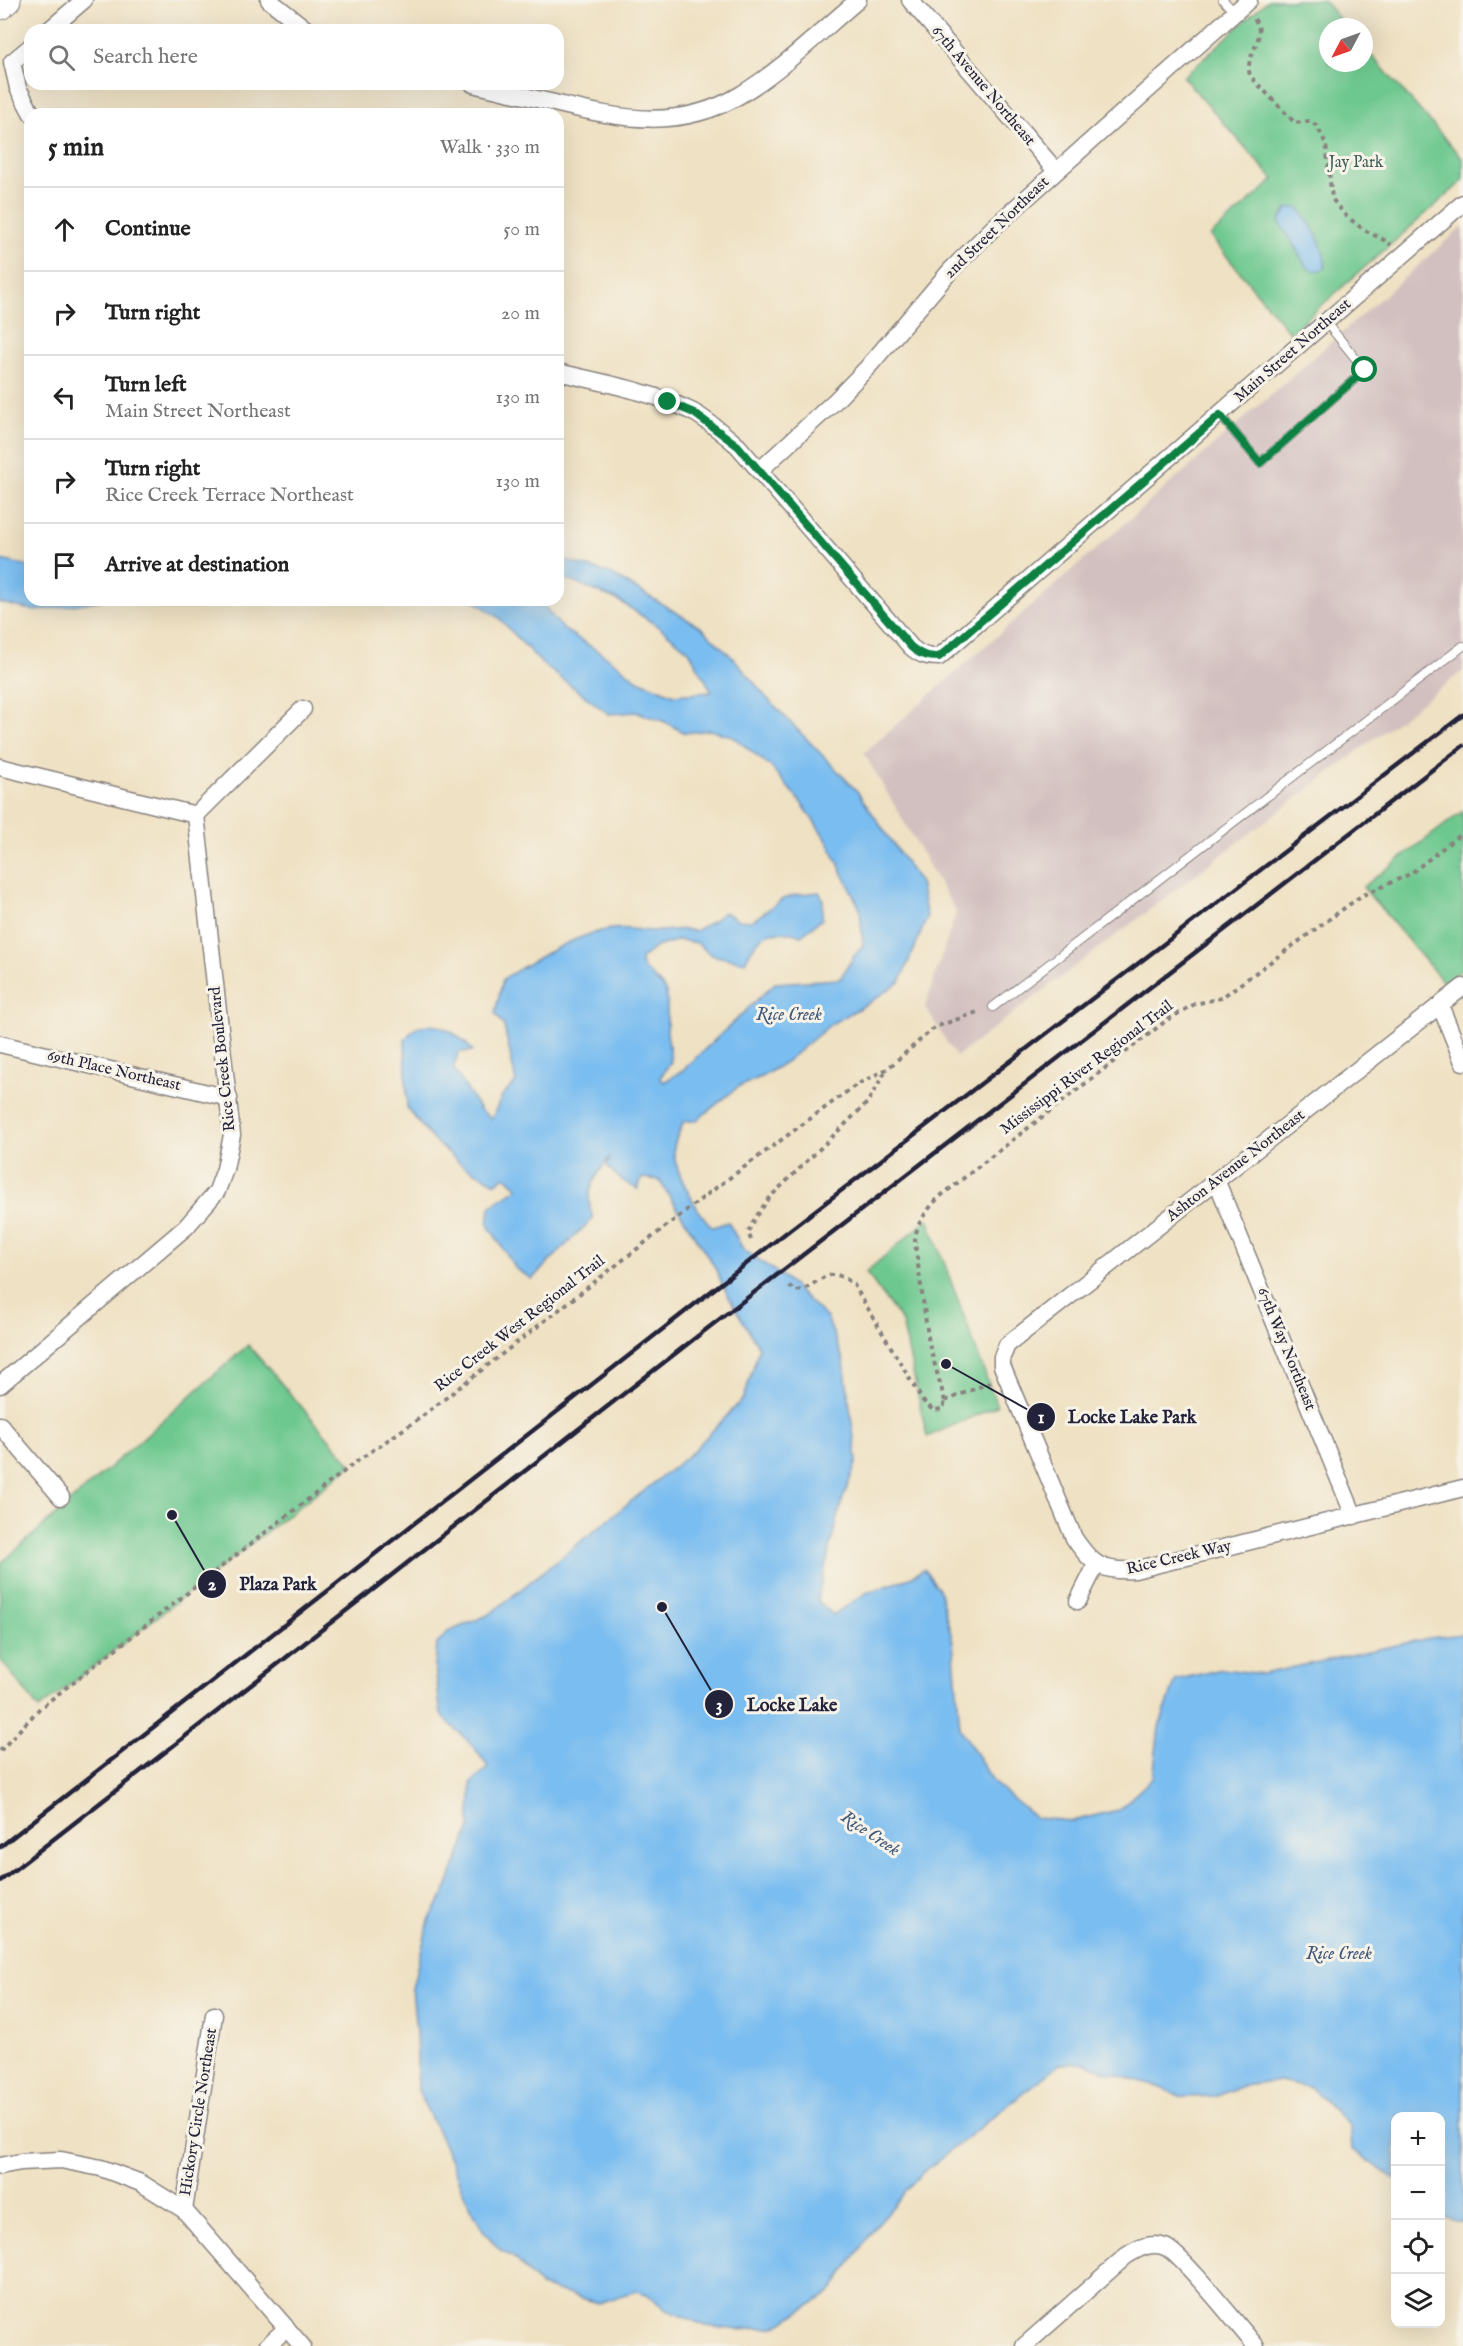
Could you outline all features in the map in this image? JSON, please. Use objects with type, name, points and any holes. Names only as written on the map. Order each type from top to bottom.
[{"type":"main road","points":[[0,6],[7,0]]},
{"type":"street","points":[[57,24],[84,0]]},
{"type":"street","points":[[269,0],[299,24]]},
{"type":"street","points":[[499,90],[614,117],[650,120],[681,118],[714,108],[764,79],[858,0]]},
{"type":"street","name":"67th Avenue Northeast","points":[[910,0],[1056,171]]},
{"type":"street","name":"2nd Street Northeast","points":[[759,471],[835,401],[868,367],[957,264],[1056,171],[1242,6]]},
{"type":"street","points":[[24,52],[12,62],[18,88],[30,108]]},
{"type":"street","name":"Main Street Northeast","points":[[759,471],[911,647],[919,654],[939,657],[949,651],[1463,203]]},
{"type":"street","points":[[564,373],[636,391],[694,413],[738,446],[759,471]]},
{"type":"street","points":[[0,768],[196,815],[303,709]]},
{"type":"street","name":"Rice Creek Boulevard","points":[[0,1385],[186,1227],[217,1191],[225,1168],[232,1135],[229,1098],[196,815]]},
{"type":"street","name":"Ashton Avenue Northeast","points":[[1005,1376],[1002,1357],[1008,1345],[1463,987]]},
{"type":"street","points":[[1440,1005],[1463,1062]]},
{"type":"street","name":"69th Place Northeast","points":[[0,1044],[229,1098]]},
{"type":"street","name":"67th Way Northeast","points":[[1217,1182],[1354,1516]]},
{"type":"street","points":[[1005,1376],[1074,1538],[1085,1555],[1096,1565],[1078,1601]]},
{"type":"street","points":[[0,1425],[61,1497]]},
{"type":"street","name":"Rice Creek Way","points":[[1096,1565],[1119,1571],[1135,1570],[1463,1488]]},
{"type":"street","name":"Hickory Circle Northeast","points":[[184,2210],[214,2015]]},
{"type":"street","points":[[0,2166],[21,2162],[61,2160],[101,2168],[141,2183],[184,2210],[302,2346]]},
{"type":"street","points":[[1024,2346],[1126,2256],[1140,2247],[1155,2244],[1167,2247],[1182,2261],[1256,2346]]},
{"type":"street","points":[[267,2346],[287,2328]]},
{"type":"lane","points":[[1223,0],[1242,6]]},
{"type":"lane","points":[[1220,415],[1260,463],[1365,370],[1326,322]]},
{"type":"lane","points":[[993,1007],[1463,646]]},
{"type":"path","points":[[1242,6],[1260,29],[1248,66],[1251,76],[1295,123],[1310,121],[1317,126],[1326,144],[1332,199],[1345,215],[1364,230],[1386,241],[1401,257]]},
{"type":"path","name":"Mississippi River Regional Trail","points":[[945,1401],[929,1344],[915,1243],[916,1229],[938,1198],[1167,1020],[1195,1004],[1221,998],[1361,896],[1410,874],[1463,832]]},
{"type":"path","points":[[751,1240],[748,1232],[753,1220],[769,1198],[867,1103],[887,1069],[935,1027],[993,1007]]},
{"type":"path","name":"Rice Creek West Regional Trail","points":[[0,1750],[39,1709],[360,1459],[420,1418],[565,1303],[715,1189],[856,1085],[887,1069]]},
{"type":"path","points":[[789,1286],[796,1291],[828,1275],[836,1274],[849,1280],[923,1401],[933,1410],[943,1409],[945,1401],[1005,1376]]},
{"type":"shaded area","points":[[1463,226],[1463,671],[956,1057],[925,1007],[956,912],[864,753]]},
{"type":"green space","name":"Jay Park","points":[[1268,0],[1323,0],[1339,18],[1319,18],[1319,72],[1373,72],[1373,57],[1463,159],[1463,181],[1290,333],[1210,236],[1274,180],[1183,77]]},
{"type":"green space","points":[[1463,811],[1463,968],[1444,983],[1363,887]]},
{"type":"green space","points":[[928,1219],[997,1406],[927,1437],[902,1322],[866,1272]]},
{"type":"green space","points":[[248,1345],[352,1465],[39,1709],[0,1659],[0,1564]]},
{"type":"water","points":[[1288,208],[1299,208],[1317,236],[1325,259],[1325,267],[1322,270],[1311,270],[1306,266],[1279,221]]},
{"type":"water","points":[[0,560],[24,565],[24,606],[67,606],[36,611],[0,603]]},
{"type":"water","name":"Rice Creek","points":[[564,560],[611,574],[701,627],[738,663],[766,697],[857,791],[920,883],[927,918],[900,982],[831,1024],[787,1061],[763,1076],[738,1087],[696,1121],[684,1121],[674,1147],[681,1178],[707,1221],[713,1227],[728,1222],[743,1249],[785,1278],[827,1318],[844,1362],[857,1461],[841,1504],[817,1600],[833,1615],[866,1593],[907,1579],[924,1569],[939,1589],[953,1642],[960,1728],[994,1783],[1036,1818],[1072,1821],[1118,1810],[1153,1778],[1159,1727],[1176,1680],[1222,1669],[1263,1674],[1429,1638],[1463,1634],[1463,2223],[1445,2217],[1445,2112],[1391,2112],[1391,2176],[1352,2149],[1350,2126],[1312,2088],[1280,2081],[1242,2086],[1217,2096],[1183,2097],[1154,2085],[1110,2073],[1085,2063],[1060,2064],[921,2174],[875,2227],[830,2293],[775,2327],[739,2330],[706,2326],[665,2309],[647,2294],[636,2291],[599,2303],[540,2286],[516,2259],[500,2250],[483,2230],[462,2190],[451,2160],[418,2091],[412,1988],[429,1920],[445,1893],[470,1827],[471,1783],[488,1767],[474,1747],[441,1715],[435,1667],[437,1644],[448,1632],[490,1614],[690,1454],[744,1398],[759,1348],[728,1296],[713,1264],[659,1180],[642,1178],[638,1189],[633,1187],[621,1180],[607,1166],[610,1157],[595,1179],[590,1193],[590,1209],[593,1218],[532,1279],[516,1269],[488,1225],[490,1207],[518,1188],[505,1176],[496,1183],[462,1165],[432,1139],[407,1108],[405,1039],[415,1029],[427,1025],[449,1031],[462,1040],[473,1051],[459,1052],[453,1068],[480,1110],[492,1118],[502,1096],[516,1082],[504,1026],[495,1013],[503,979],[569,942],[612,929],[695,931],[724,912],[738,920],[752,921],[783,899],[819,892],[823,899],[822,919],[801,935],[781,932],[761,938],[745,962],[711,955],[697,943],[679,940],[656,947],[641,959],[642,967],[662,986],[667,995],[667,1032],[671,1061],[660,1078],[664,1082],[683,1070],[775,983],[840,979],[863,946],[860,909],[828,842],[803,805],[771,767],[732,736],[710,730],[685,733],[663,721],[636,712],[609,714],[542,664],[498,617],[482,606],[544,606],[563,629],[606,656],[638,680],[674,695],[712,692],[689,651],[662,629],[618,600],[564,578]]},
{"type":"railway","points":[[0,1847],[787,1232],[1463,715]]},
{"type":"railway","points":[[0,1881],[699,1335],[1463,746]]},
{"type":"place","name":"Locke Lake Park","points":[[946,1364]]},
{"type":"place","name":"Plaza Park","points":[[172,1515]]},
{"type":"place","name":"Locke Lake","points":[[662,1607]]},
{"type":"route","points":[[668,402],[694,413],[738,446],[911,647],[919,654],[939,657],[949,651],[1220,415],[1260,463],[1365,370]]}]
